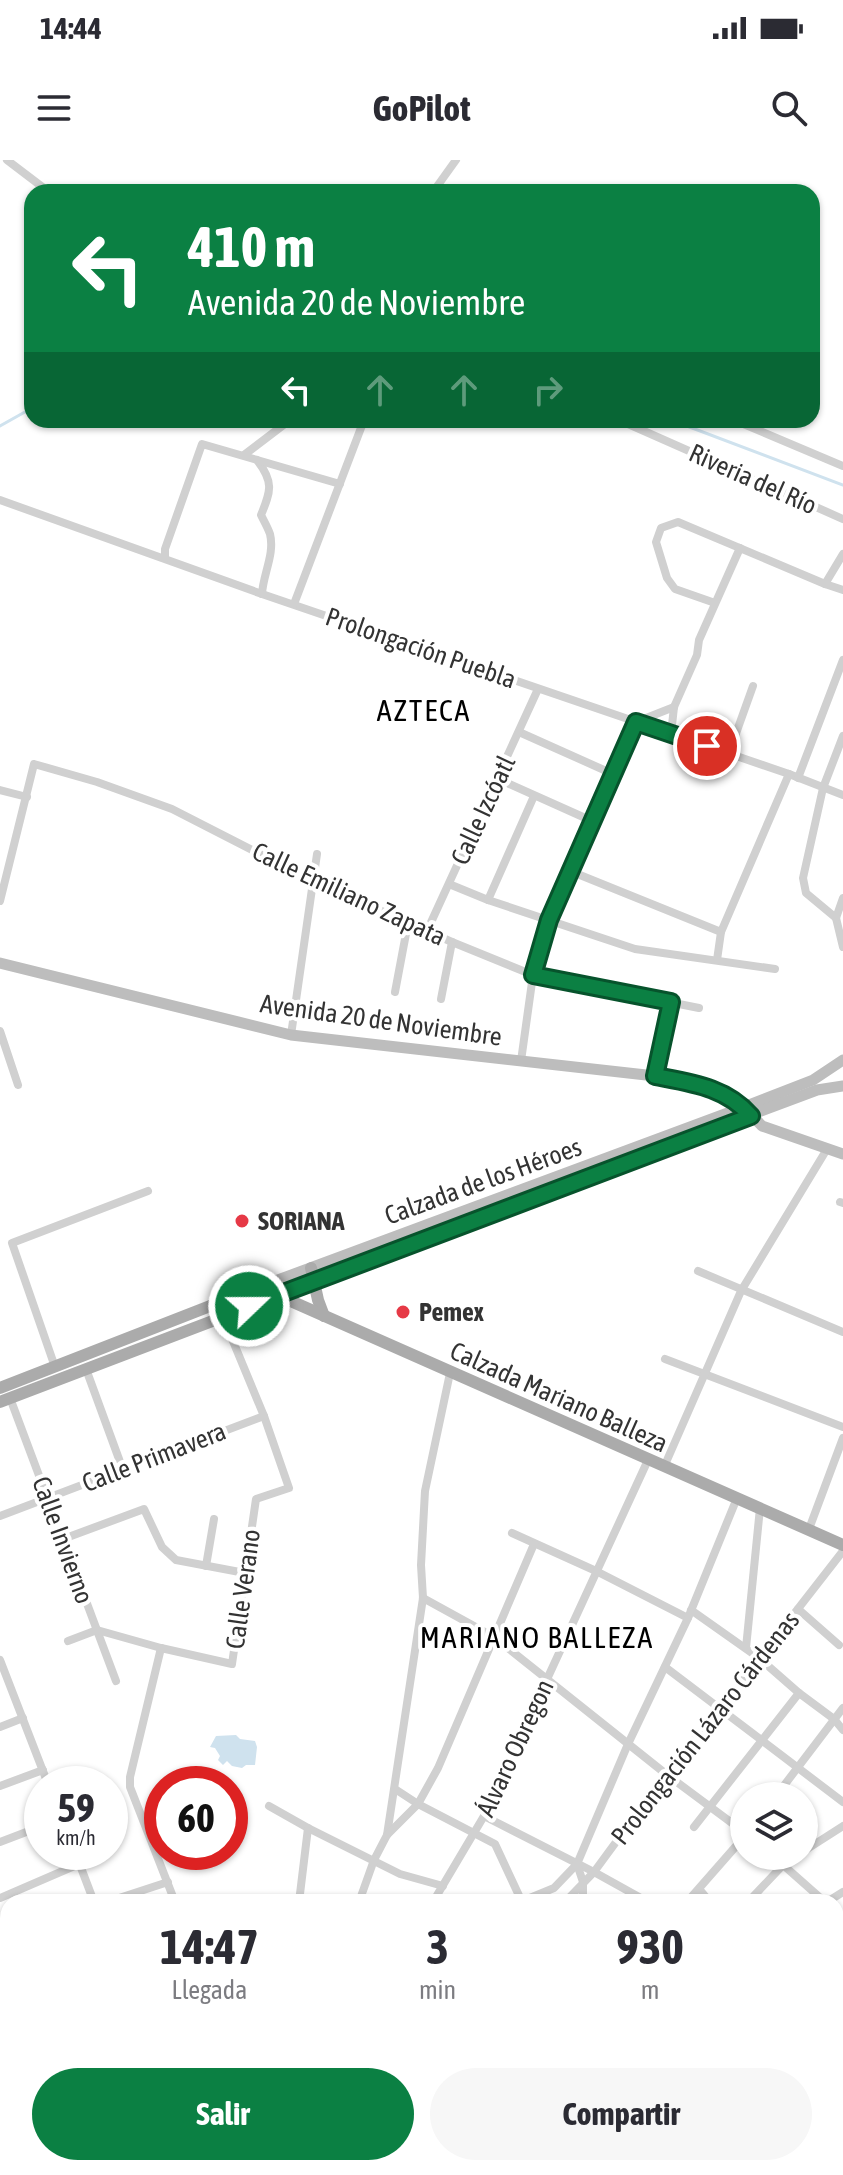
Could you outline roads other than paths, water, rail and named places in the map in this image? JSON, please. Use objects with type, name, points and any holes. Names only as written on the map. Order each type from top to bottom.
[{"type":"main road","points":[[312,1274],[324,1316]]},
{"type":"main road","name":"Calzada de los Héroes","points":[[0,1388],[259,1287]]},
{"type":"main road","name":"Calzada Mariano Balleza","points":[[259,1287],[843,1545]]},
{"type":"main road","name":"Calzada de los Héroes","points":[[5,1400],[276,1294]]},
{"type":"street","points":[[7,160],[38,184]]},
{"type":"street","points":[[439,184],[456,160]]},
{"type":"street","points":[[244,455],[279,428]]},
{"type":"street","points":[[294,604],[361,428]]},
{"type":"street","name":"Riveria del Río","points":[[637,428],[843,519]]},
{"type":"street","name":"Riveria del Río","points":[[749,428],[843,466]]},
{"type":"street","points":[[165,558],[165,549],[202,444],[340,484]]},
{"type":"street","points":[[256,459],[267,473],[271,492],[261,515],[270,534],[270,557],[263,578],[262,594]]},
{"type":"street","name":"Prolongación Puebla","points":[[0,500],[843,795]]},
{"type":"street","points":[[715,603],[675,589],[667,578],[656,542],[661,528],[678,522],[843,590]]},
{"type":"street","points":[[671,734],[674,707],[697,655],[699,640],[740,548]]},
{"type":"street","points":[[825,584],[843,554]]},
{"type":"street","points":[[798,778],[843,660]]},
{"type":"street","points":[[729,753],[753,686]]},
{"type":"street","name":"Calle Izcóatl","points":[[427,931],[538,689]]},
{"type":"street","points":[[521,1061],[533,975],[549,920],[570,871],[636,722],[674,707]]},
{"type":"street","points":[[519,732],[613,774]]},
{"type":"street","points":[[836,918],[806,893],[803,878],[823,788],[843,736]]},
{"type":"street","name":"Calle Emiliano Zapata","points":[[27,797],[34,764],[97,782],[172,809],[313,881],[533,975],[699,1008]]},
{"type":"street","points":[[717,960],[721,932],[789,774]]},
{"type":"street","points":[[498,779],[592,821]]},
{"type":"street","points":[[0,790],[27,797],[0,901]]},
{"type":"street","points":[[488,900],[534,796]]},
{"type":"street","points":[[291,1035],[317,854]]},
{"type":"street","points":[[0,856],[11,859]]},
{"type":"street","points":[[570,871],[721,932]]},
{"type":"street","points":[[449,884],[635,949],[775,969]]},
{"type":"street","points":[[843,898],[836,918],[843,947]]},
{"type":"street","points":[[395,992],[408,923]]},
{"type":"street","points":[[441,999],[452,942]]},
{"type":"street","name":"Avenida 20 de Noviembre","points":[[0,963],[291,1035],[655,1076],[714,1089],[730,1097],[762,1126],[843,1154]]},
{"type":"street","points":[[655,1076],[671,1002]]},
{"type":"street","points":[[0,1031],[5,1060],[18,1085]]},
{"type":"street","points":[[840,1062],[834,1071],[836,1080],[843,1086]]},
{"type":"street","name":"Calzada de los Héroes","points":[[748,1111],[813,1080],[840,1062]]},
{"type":"street","name":"Calzada de los Héroes","points":[[259,1287],[312,1274],[748,1111],[817,1090],[843,1086]]},
{"type":"street","points":[[664,1467],[741,1291],[827,1149]]},
{"type":"street","points":[[55,1367],[12,1243],[148,1191]]},
{"type":"street","points":[[698,1271],[843,1332]]},
{"type":"street","name":"Calzada de los Héroes","points":[[276,1294],[312,1274]]},
{"type":"street","points":[[223,1317],[264,1416]]},
{"type":"street","points":[[665,1359],[843,1427]]},
{"type":"street","points":[[86,1369],[123,1470]]},
{"type":"street","points":[[387,1835],[423,1598],[421,1565],[425,1491],[450,1373]]},
{"type":"street","name":"Calle Invierno","points":[[5,1400],[48,1498],[116,1681]]},
{"type":"street","name":"Calle Primavera","points":[[0,1516],[264,1416]]},
{"type":"street","name":"Calle Verano","points":[[161,1648],[232,1664],[256,1499],[289,1488],[264,1416]]},
{"type":"street","points":[[809,1529],[843,1438]]},
{"type":"street","name":"Álvaro Obregon","points":[[438,1894],[484,1816],[648,1460]]},
{"type":"street","points":[[540,1894],[554,1888],[577,1864],[628,1744],[690,1614],[737,1498]]},
{"type":"street","points":[[746,1648],[760,1508]]},
{"type":"street","points":[[63,1539],[144,1509],[162,1547],[176,1560],[245,1573]]},
{"type":"street","points":[[206,1566],[214,1519]]},
{"type":"street","points":[[512,1533],[690,1614],[746,1648],[834,1719],[843,1730]]},
{"type":"street","points":[[362,1894],[387,1835],[418,1804],[438,1768],[534,1544]]},
{"type":"street","name":"Prolongación Lázaro Cárdenas","points":[[572,1894],[594,1872],[666,1774],[843,1551]]},
{"type":"street","points":[[423,1598],[494,1637],[730,1822]]},
{"type":"street","points":[[798,1609],[839,1645]]},
{"type":"street","points":[[68,1641],[97,1630],[161,1648],[130,1787],[172,1894]]},
{"type":"street","points":[[0,1660],[3,1677],[41,1766]]},
{"type":"street","points":[[665,1667],[843,1802]]},
{"type":"street","points":[[694,1827],[799,1693]]},
{"type":"street","points":[[786,1782],[843,1708]]},
{"type":"street","points":[[0,1727],[23,1718]]},
{"type":"street","points":[[0,1786],[24,1777]]},
{"type":"street","points":[[395,1789],[495,1844],[517,1894]]},
{"type":"street","points":[[269,1806],[400,1874],[443,1886]]},
{"type":"street","points":[[484,1816],[634,1894]]},
{"type":"street","points":[[818,1842],[843,1826]]},
{"type":"street","points":[[300,1894],[308,1828]]},
{"type":"street","points":[[0,1842],[24,1833]]},
{"type":"street","points":[[696,1894],[730,1852]]},
{"type":"street","points":[[577,1864],[583,1894]]},
{"type":"street","points":[[9,1894],[65,1870]]},
{"type":"street","points":[[81,1870],[91,1894]]},
{"type":"street","points":[[756,1894],[778,1870]]},
{"type":"street","points":[[789,1870],[817,1894]]},
{"type":"street","points":[[144,1894],[168,1882]]},
{"type":"street","points":[[700,1890],[703,1894]]},
{"type":"water","points":[[236,1735],[240,1739],[255,1741],[255,1765],[232,1766],[227,1761],[223,1765],[215,1748],[210,1747],[216,1736]]},
{"type":"waterway","points":[[0,426],[24,412]]},
{"type":"waterway","points":[[692,428],[843,485]]},
{"type":"place","name":"SORIANA","points":[[242,1221]]},
{"type":"place","name":"Pemex","points":[[403,1312]]},
{"type":"district","name":"AZTECA","points":[[424,711]]},
{"type":"district","name":"MARIANO BALLEZA","points":[[537,1638]]}]
